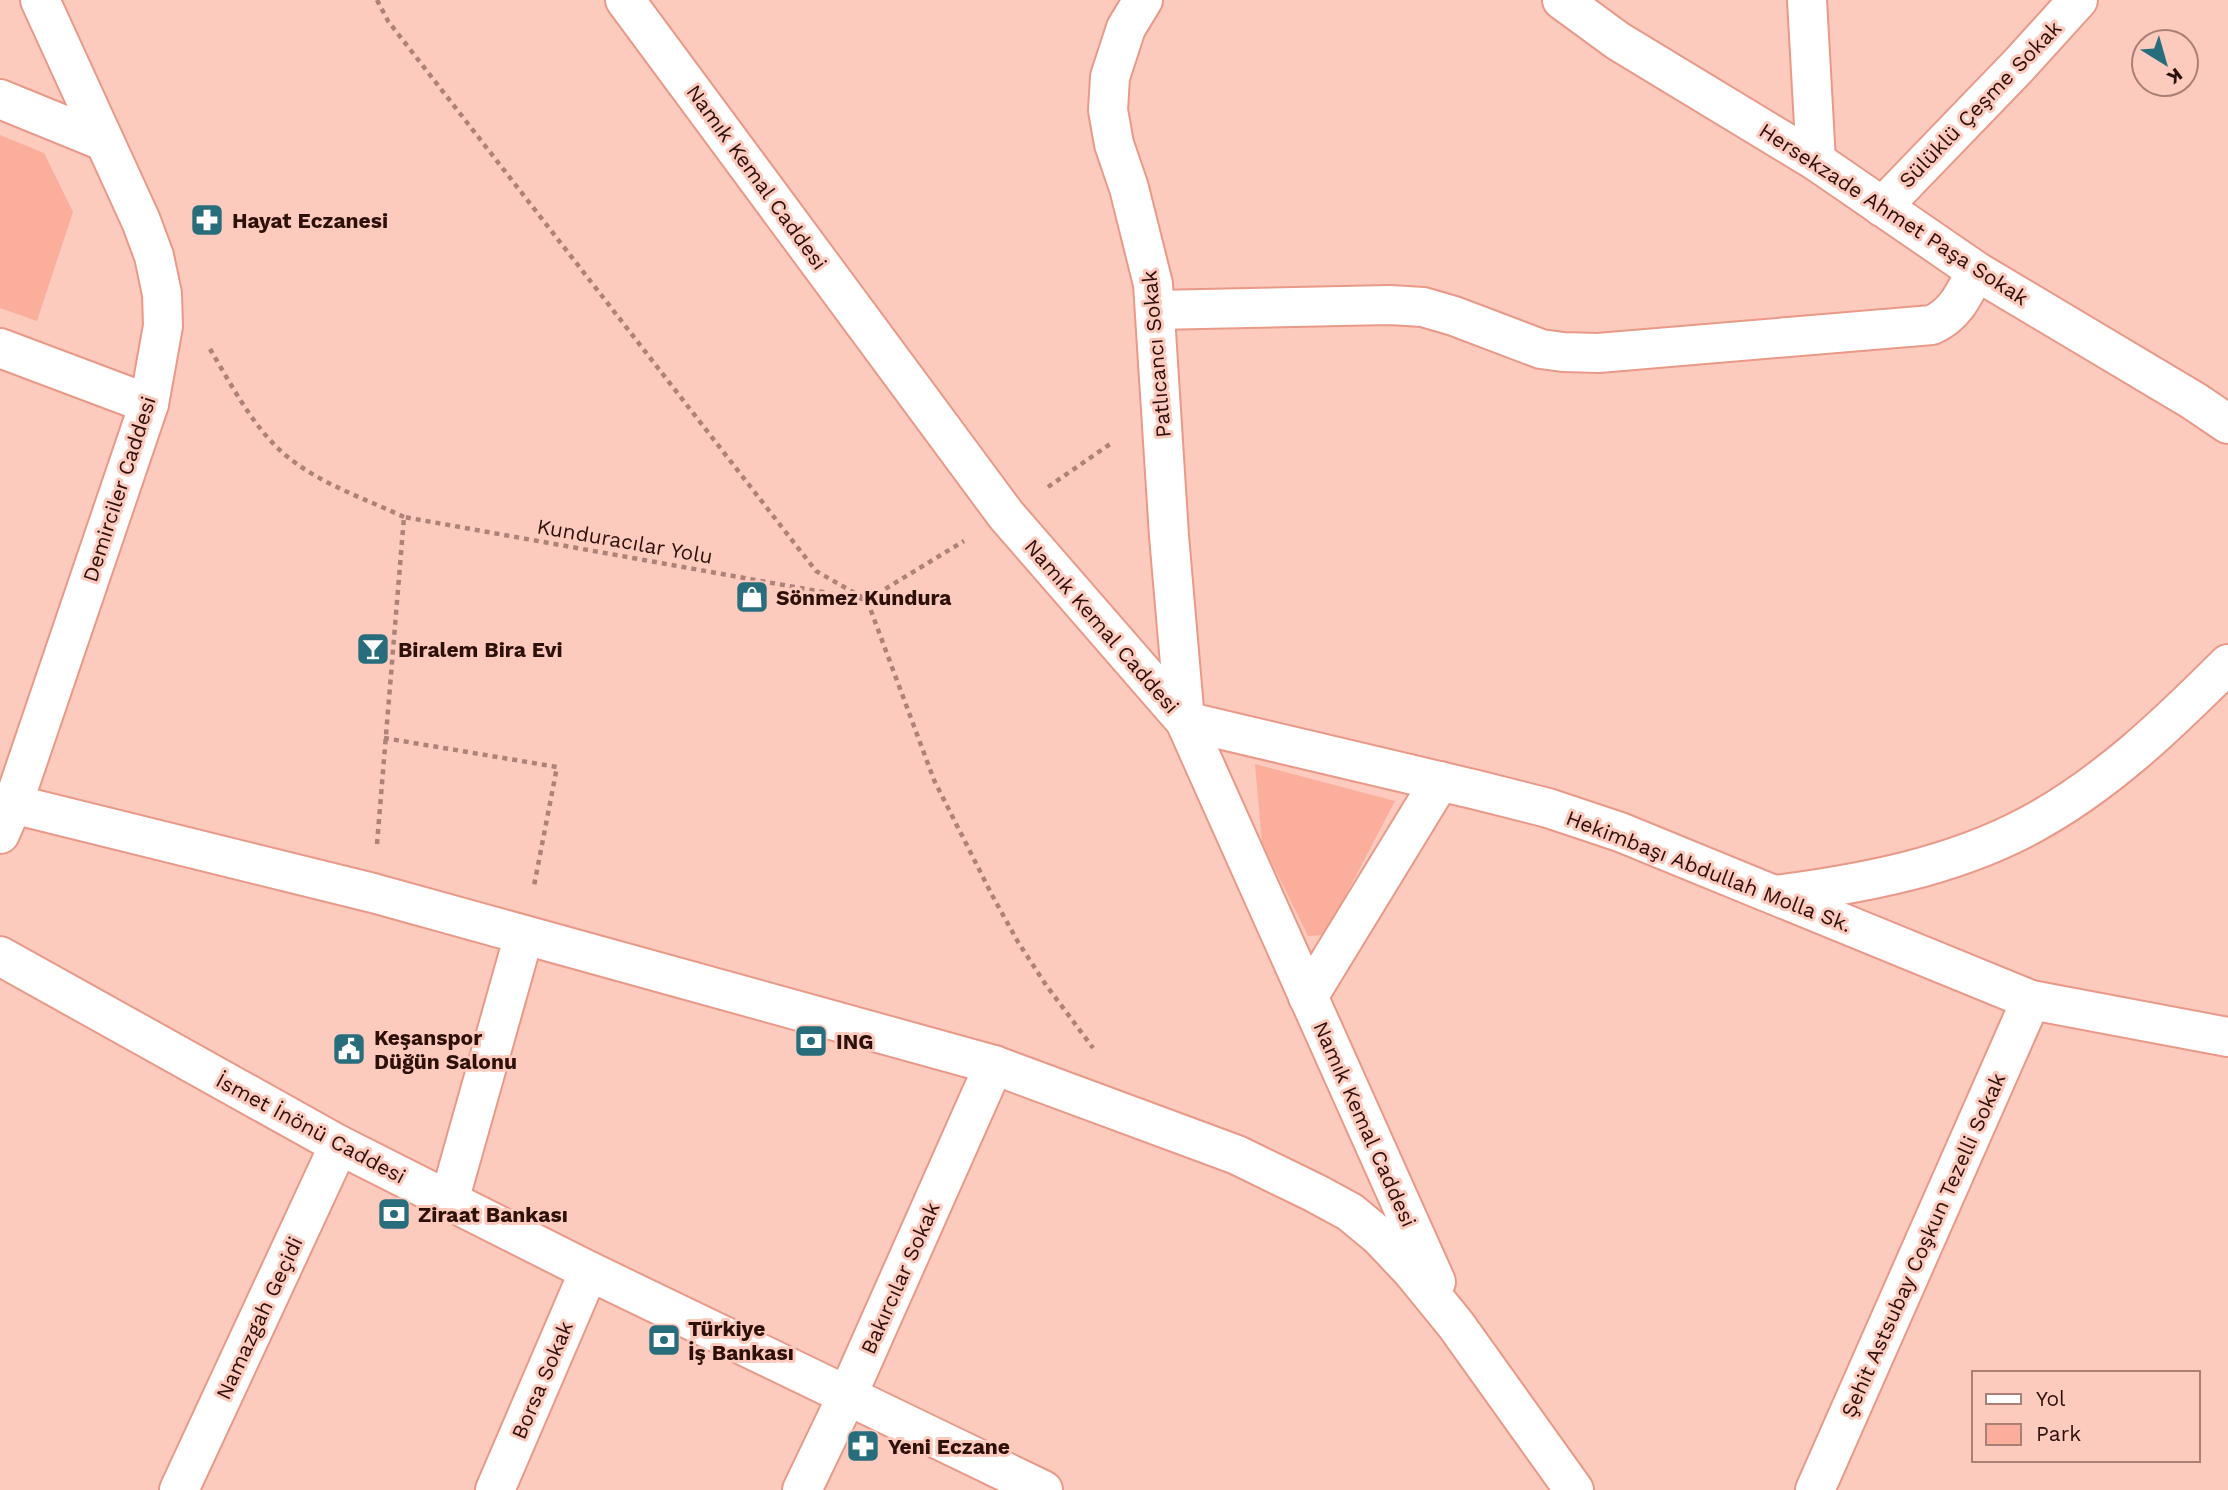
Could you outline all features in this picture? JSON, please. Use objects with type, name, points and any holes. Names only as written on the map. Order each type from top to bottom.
[{"type":"street","name":"Demirciler Caddesi","points":[[4,816],[149,404],[163,326],[162,294],[154,256],[141,221],[40,0]]},
{"type":"street","name":"Namık Kemal Caddesi","points":[[625,0],[1006,515],[1185,721],[1456,1325]]},
{"type":"street","name":"Patlıcancı Sokak","points":[[1143,0],[1126,28],[1110,77],[1108,110],[1114,144],[1147,253],[1156,310],[1169,536],[1185,721]]},
{"type":"street","name":"Hersekzade Ahmet Paşa Sokak","points":[[1562,0],[1641,55],[1816,161],[1976,271],[2228,424]]},
{"type":"street","points":[[1807,0],[1816,161]]},
{"type":"street","name":"Sülüklü Çeşme Sokak","points":[[1882,207],[2078,0]]},
{"type":"street","points":[[2019,65],[2105,0]]},
{"type":"street","points":[[0,99],[103,141]]},
{"type":"street","points":[[1156,310],[1390,305],[1423,307],[1541,349],[1598,353],[1918,328],[1943,320],[1953,311],[1976,271]]},
{"type":"street","points":[[0,348],[149,404]]},
{"type":"street","points":[[1774,895],[1913,869],[1962,854],[2031,825],[2076,796],[2158,733],[2228,664]]},
{"type":"street","name":"Hekimbaşı Abdullah Molla Sk.","points":[[1185,721],[1548,808],[1620,832],[2031,1000],[2228,1037]]},
{"type":"street","points":[[1308,997],[1440,781]]},
{"type":"street","points":[[4,816],[373,893],[994,1065],[1237,1155],[1350,1212],[1396,1254],[1456,1325],[1574,1490]]},
{"type":"street","points":[[449,1200],[524,935]]},
{"type":"street","name":"İsmet İnönü Caddesi","points":[[0,956],[339,1145],[589,1271],[1043,1490]]},
{"type":"street","name":"Şehit Astsubay Coşkun Tezelli Sokak","points":[[1815,1490],[2031,1000]]},
{"type":"street","name":"Bakırcılar Sokak","points":[[802,1490],[848,1394],[994,1065]]},
{"type":"street","name":"Namazgah Geçidi","points":[[179,1490],[339,1145]]},
{"type":"street","name":"Borsa Sokak","points":[[495,1490],[589,1271]]},
{"type":"path","points":[[377,0],[388,21],[816,571],[867,600],[934,780],[992,895],[1046,985],[1102,1057]]},
{"type":"path","name":"Kunduracılar Yolu","points":[[209,347],[266,435],[288,458],[323,480],[404,517],[867,600]]},
{"type":"path","points":[[867,600],[1006,515],[1161,410]]},
{"type":"path","points":[[373,893],[404,517]]},
{"type":"path","points":[[384,738],[558,767],[524,935]]},
{"type":"green space","points":[[0,135],[44,153],[73,212],[37,321],[0,308]]},
{"type":"green space","points":[[1255,764],[1395,801],[1325,935],[1308,936],[1262,843]]},
{"type":"place","name":"Hayat Eczanesi","points":[[207,220]]},
{"type":"place","name":"Sönmez Kundura","points":[[752,597]]},
{"type":"place","name":"Biralem Bira Evi","points":[[373,649]]},
{"type":"place","name":"ING","points":[[811,1041]]},
{"type":"place","name":"Keşanspor Düğün Salonu","points":[[349,1049]]},
{"type":"place","name":"Ziraat Bankası","points":[[394,1214]]},
{"type":"place","name":"Türkiye İş Bankası","points":[[664,1340]]},
{"type":"place","name":"Yeni Eczane","points":[[863,1446]]}]
